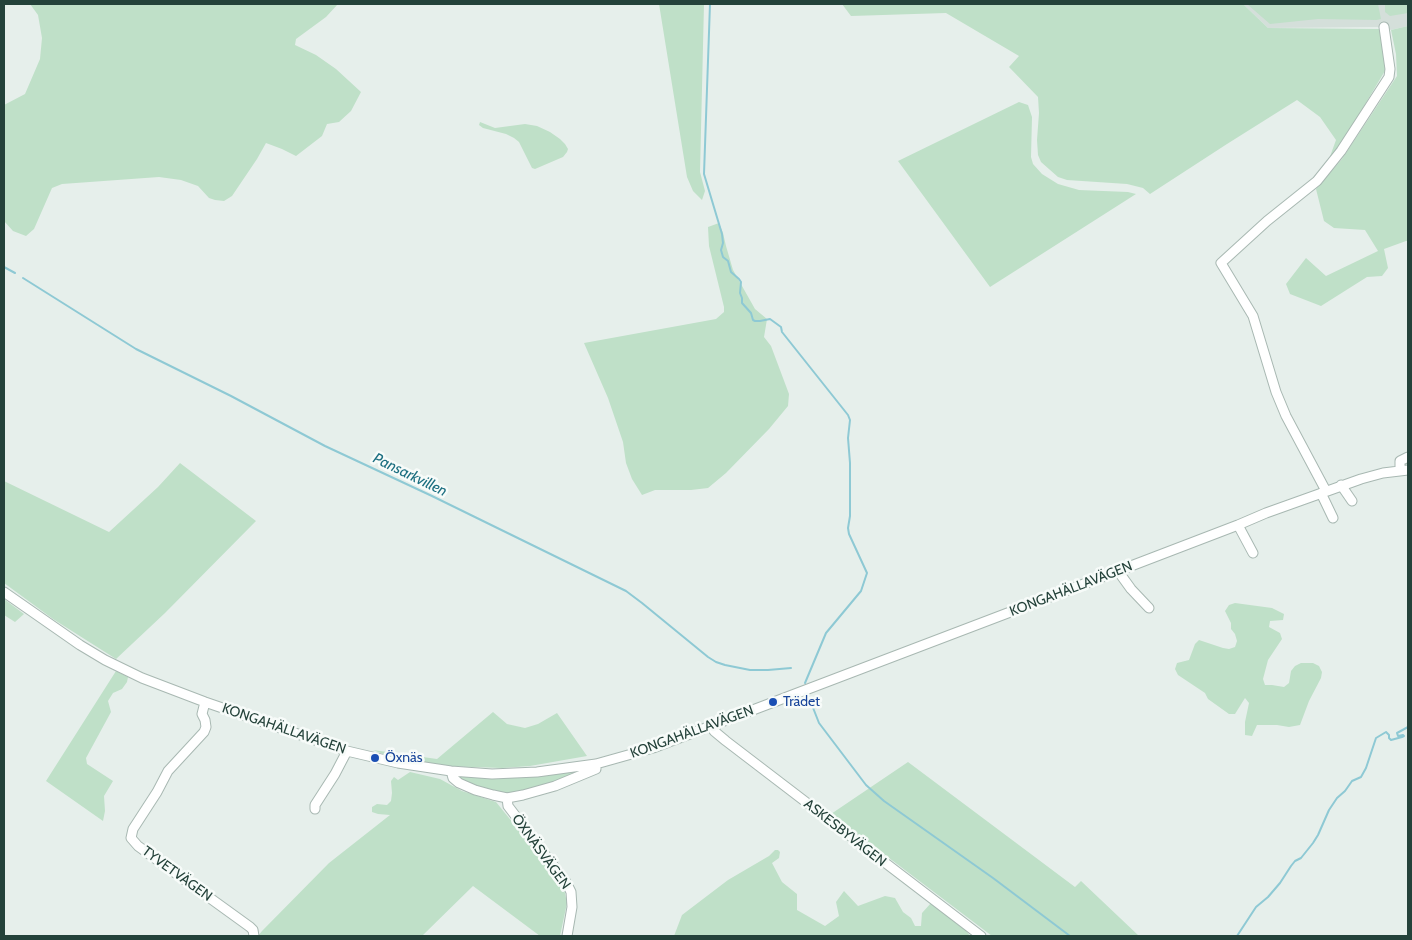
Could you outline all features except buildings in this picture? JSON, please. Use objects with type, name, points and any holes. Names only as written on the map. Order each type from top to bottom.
[{"type":"street","points":[[1333,518],[1323,492],[1276,392],[1253,316],[1221,263],[1267,220],[1316,181],[1341,151],[1389,77],[1390,69],[1384,27]]},
{"type":"street","points":[[1404,471],[1400,461],[1408,457]]},
{"type":"street","name":"KONGAHÄLLAVÄGEN","points":[[4,592],[65,635],[106,660],[159,685],[205,702],[347,750],[398,763],[451,772],[518,774],[596,764],[643,752],[1266,513],[1371,476],[1404,471]]},
{"type":"street","points":[[1341,486],[1352,501]]},
{"type":"street","points":[[1238,525],[1253,553]]},
{"type":"street","points":[[1118,571],[1150,608]]},
{"type":"street","name":"TYVETVÄGEN","points":[[205,702],[202,714],[206,727],[204,732],[168,771],[133,829],[131,838],[138,846],[250,927],[253,930],[254,936]]},
{"type":"street","name":"ASKESBYVÄGEN","points":[[711,726],[726,741],[981,936]]},
{"type":"street","points":[[315,809],[315,805],[335,774],[347,750]]},
{"type":"street","name":"ÖXNÄSVÄGEN","points":[[451,772],[453,778],[458,783],[493,796],[507,798],[556,786],[596,768],[596,764]]},
{"type":"street","name":"ÖXNÄSVÄGEN","points":[[507,798],[508,806],[566,882],[571,892],[572,907],[567,936]]},
{"type":"shaded area","points":[[1243,4],[1408,4],[1408,26],[1391,30],[1383,27],[1268,28]]},
{"type":"green space","points":[[30,4],[338,4],[326,17],[296,39],[295,45],[316,55],[336,69],[361,92],[351,111],[339,122],[327,124],[322,136],[296,156],[266,143],[232,196],[224,201],[209,198],[198,186],[181,180],[159,177],[62,184],[52,188],[34,229],[26,236],[13,231],[4,221],[4,105],[25,94],[40,59],[42,38],[38,15]]},
{"type":"green space","points":[[659,4],[704,4],[700,172],[705,191],[702,200],[693,191],[687,177]]},
{"type":"green space","points":[[842,4],[1243,4],[1268,28],[1380,29],[1386,69],[1341,145],[1328,162],[1336,140],[1320,117],[1297,100],[1150,194],[1143,188],[1127,184],[1067,180],[1058,177],[1041,162],[1038,155],[1037,140],[1038,97],[1009,67],[1019,56],[946,13],[851,16]]},
{"type":"green space","points":[[1247,4],[1378,4],[1381,19],[1318,19],[1270,24]]},
{"type":"green space","points":[[1385,4],[1408,4],[1408,13],[1390,16],[1385,12]]},
{"type":"green space","points":[[1408,26],[1408,241],[1384,249],[1388,268],[1382,276],[1367,277],[1321,306],[1290,294],[1286,284],[1306,258],[1326,276],[1378,251],[1365,230],[1334,228],[1324,221],[1316,189],[1342,159],[1397,76],[1396,54],[1391,30]]},
{"type":"green space","points":[[1019,102],[1028,105],[1032,117],[1031,157],[1033,164],[1042,174],[1058,184],[1079,190],[1136,194],[990,287],[898,161]]},
{"type":"green space","points":[[480,122],[495,128],[525,124],[537,126],[560,139],[568,149],[563,157],[535,169],[532,168],[519,142],[506,134],[483,128],[479,125]]},
{"type":"green space","points":[[719,223],[733,270],[755,309],[767,319],[764,337],[771,346],[789,394],[788,406],[769,429],[726,473],[708,488],[655,490],[642,495],[632,479],[626,463],[623,442],[608,398],[584,343],[716,319],[724,312],[709,246],[708,227]]},
{"type":"green space","points":[[180,463],[256,521],[165,613],[116,659],[53,619],[4,583],[4,481],[109,532],[158,487]]},
{"type":"green space","points":[[4,599],[24,614],[15,622],[4,615]]},
{"type":"green space","points":[[1235,603],[1272,608],[1284,614],[1283,620],[1270,621],[1269,627],[1280,633],[1282,639],[1268,660],[1263,679],[1265,685],[1284,687],[1289,683],[1291,671],[1301,663],[1313,663],[1319,666],[1322,672],[1321,678],[1309,701],[1300,725],[1289,727],[1257,725],[1252,736],[1245,735],[1245,722],[1249,703],[1245,698],[1235,714],[1229,714],[1208,699],[1205,693],[1178,675],[1175,669],[1177,663],[1189,660],[1195,644],[1199,640],[1223,648],[1235,647],[1237,641],[1225,611],[1229,605]]},
{"type":"green space","points":[[116,671],[128,677],[127,682],[122,689],[113,693],[108,701],[111,712],[86,758],[87,764],[113,781],[104,796],[105,811],[103,821],[46,781]]},
{"type":"green space","points":[[493,712],[507,724],[525,728],[538,724],[557,713],[587,756],[530,766],[502,768],[443,766],[400,759],[373,750],[437,759]]},
{"type":"green space","points":[[908,762],[1075,887],[1081,881],[1139,936],[992,936],[831,814]]},
{"type":"green space","points":[[581,770],[584,772],[555,784],[515,793],[499,794],[459,781],[458,776],[517,778]]},
{"type":"green space","points":[[410,772],[440,779],[462,791],[496,802],[553,872],[564,889],[567,903],[560,936],[540,936],[473,886],[422,936],[258,936],[329,863],[390,815],[372,812],[372,807],[377,804],[387,805],[391,801],[391,781],[394,777],[398,780]]},
{"type":"green space","points":[[775,850],[780,852],[779,858],[772,863],[782,882],[797,894],[797,910],[825,926],[839,916],[836,902],[844,891],[858,906],[885,896],[895,898],[903,912],[911,918],[915,926],[921,926],[922,913],[931,903],[963,927],[970,936],[674,936],[682,915],[728,880],[769,856]]},
{"type":"waterway","points":[[710,4],[704,174],[722,234],[723,243],[721,250],[723,257],[728,261],[731,272],[741,282],[740,293],[742,303],[751,313],[753,320],[770,319],[781,327],[782,332],[850,420],[848,438],[850,516],[848,528],[867,573],[861,591],[826,633],[805,683]]},
{"type":"waterway","name":"Pansarkvillen","points":[[4,267],[15,273]]},
{"type":"waterway","name":"Pansarkvillen","points":[[23,278],[136,349],[231,396],[325,446],[626,591],[716,662],[750,670],[791,668]]},
{"type":"waterway","points":[[808,695],[819,723],[866,785],[884,801],[993,878],[1070,936]]},
{"type":"waterway","points":[[1237,936],[1256,907],[1268,897],[1295,861],[1301,858],[1313,843],[1337,798],[1352,781],[1361,777],[1376,738],[1386,732],[1391,740],[1402,737],[1404,736],[1398,736],[1397,733],[1408,727]]},
{"type":"place","name":"Trädet","points":[[773,702]]},
{"type":"place","name":"Öxnäs","points":[[375,758]]}]
